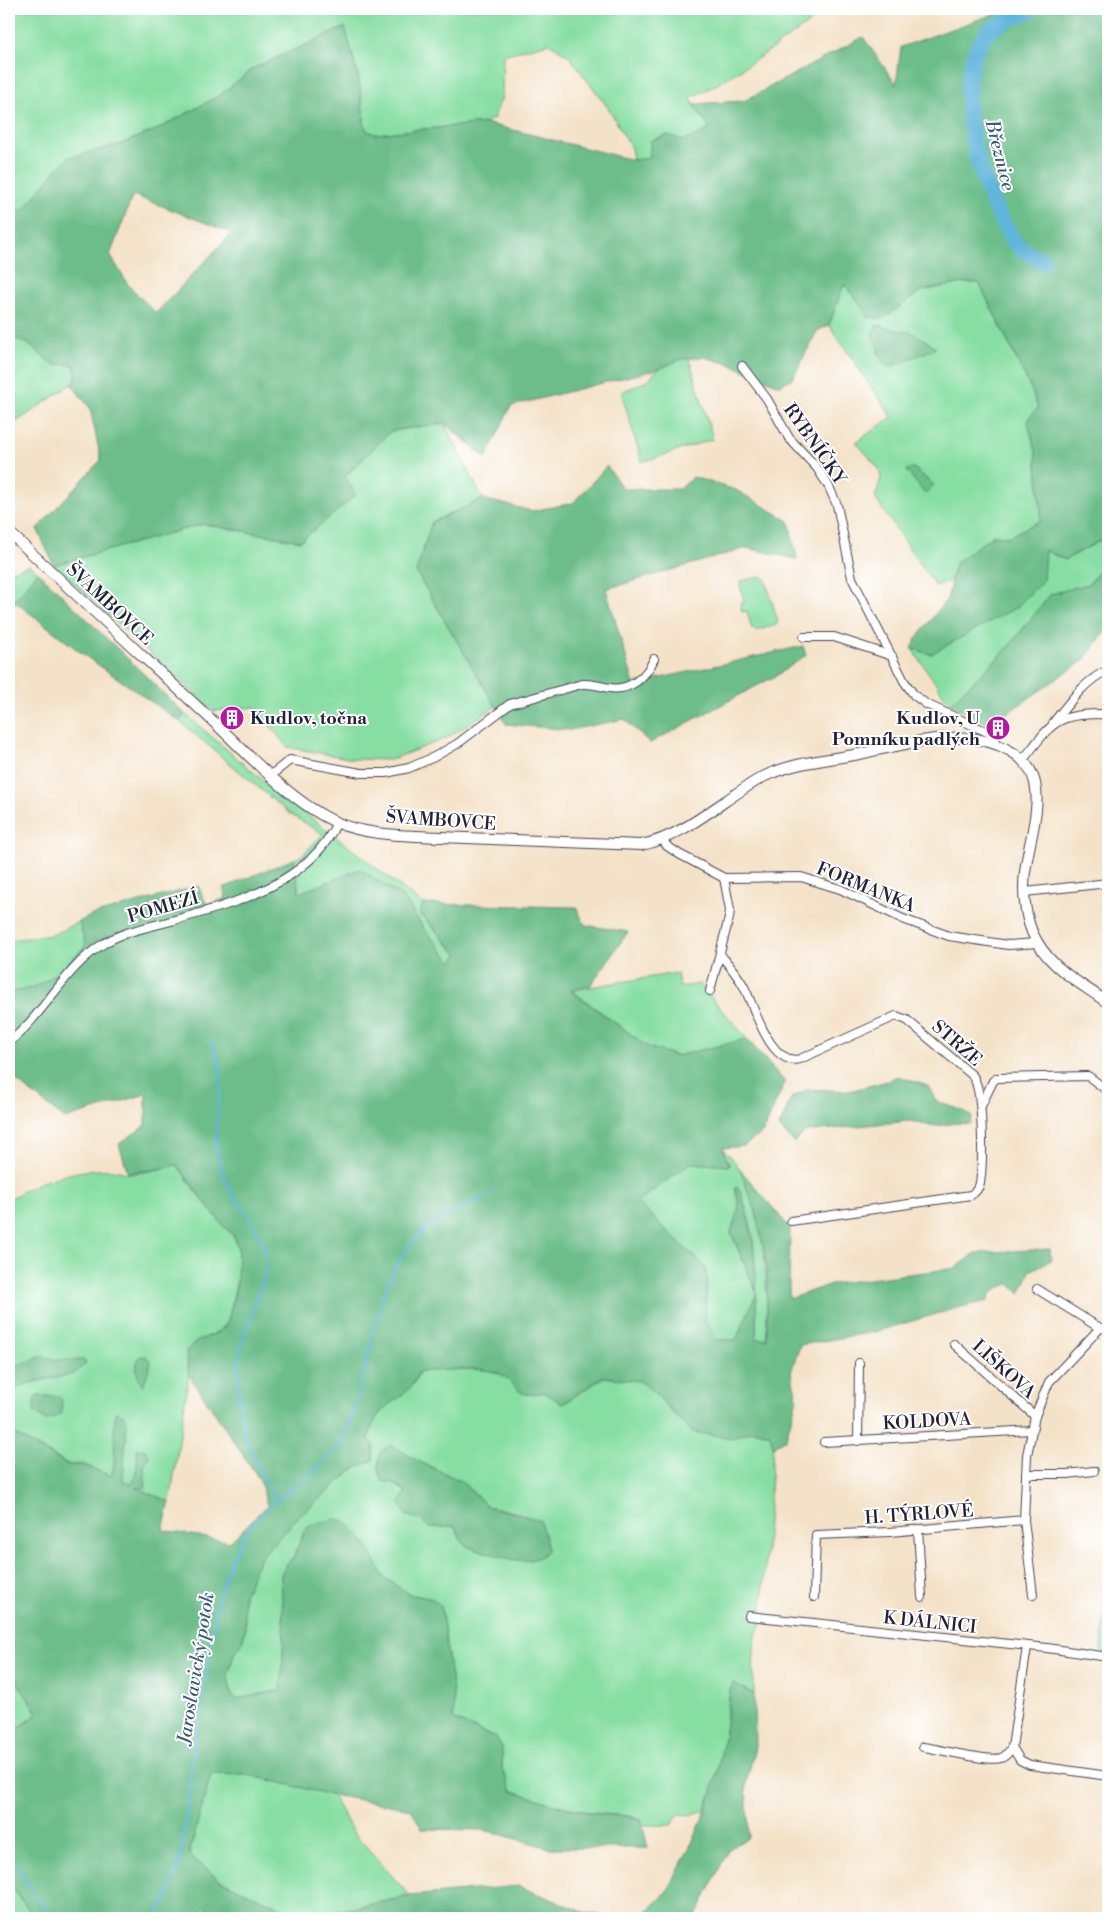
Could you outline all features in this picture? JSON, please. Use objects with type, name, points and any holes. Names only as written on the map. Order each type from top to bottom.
[{"type":"street","name":"RYBNÍČKY","points":[[742,366],[767,399],[789,438],[817,468],[828,485],[837,505],[852,578],[904,681],[914,694],[941,712],[989,731],[994,735],[997,745]]},
{"type":"street","name":"ŠVAMBOVCE","points":[[9,532],[301,800],[337,822],[390,835],[632,846],[662,839],[762,778],[783,769],[927,741],[959,738],[997,745],[1022,761]]},
{"type":"street","points":[[804,637],[834,637],[892,656]]},
{"type":"street","points":[[271,774],[290,760],[361,774],[386,773],[410,768],[457,744],[510,704],[582,684],[592,683],[609,688],[624,688],[640,679],[649,669],[654,659]]},
{"type":"street","points":[[1108,670],[1099,674],[1079,691],[1022,761],[1032,776],[1038,796],[1036,820],[1026,864],[1024,892],[1028,919],[1038,943],[1060,971],[1108,1003]]},
{"type":"street","points":[[1050,726],[1068,717],[1108,714]]},
{"type":"street","name":"POMEZÍ","points":[[9,1042],[37,1016],[84,959],[103,944],[125,933],[257,894],[296,871],[315,856],[332,835],[337,822]]},
{"type":"street","name":"FORMANKA","points":[[662,839],[673,850],[724,878],[801,877],[840,890],[903,919],[949,936],[1008,945],[1038,943]]},
{"type":"street","points":[[710,991],[730,910],[724,878]]},
{"type":"street","points":[[1024,892],[1108,883]]},
{"type":"street","name":"STRŽE","points":[[720,954],[744,986],[761,1028],[785,1058],[800,1059],[890,1017],[902,1017],[976,1079],[981,1106],[980,1184],[971,1195],[791,1221]]},
{"type":"street","points":[[981,1106],[993,1081],[1005,1077],[1088,1076],[1108,1091]]},
{"type":"street","points":[[1037,1289],[1100,1328],[1108,1329]]},
{"type":"street","points":[[1033,1595],[1024,1520],[1026,1474],[1035,1416],[1049,1382],[1100,1328]]},
{"type":"street","name":"LIŠKOVA","points":[[954,1344],[1035,1416]]},
{"type":"street","points":[[858,1363],[858,1441]]},
{"type":"street","name":"KOLDOVA","points":[[824,1442],[1032,1430]]},
{"type":"street","points":[[1026,1474],[1067,1474],[1094,1471]]},
{"type":"street","name":"H. TÝRLOVÉ","points":[[814,1598],[816,1535],[1024,1520]]},
{"type":"street","points":[[918,1529],[922,1597]]},
{"type":"street","name":"K DÁLNICI","points":[[749,1616],[1108,1657]]},
{"type":"street","points":[[923,1747],[1001,1758],[1008,1754],[1012,1747],[1028,1647]]},
{"type":"street","points":[[1012,1747],[1020,1760],[1030,1765],[1108,1776]]},
{"type":"green space","points":[[9,9],[630,9],[632,11],[634,9],[827,9],[801,29],[735,73],[715,85],[690,96],[693,104],[710,129],[685,141],[667,135],[651,141],[650,158],[633,160],[631,148],[609,109],[569,56],[549,43],[503,55],[502,97],[494,118],[485,123],[376,134],[367,131],[359,80],[345,27],[254,68],[220,95],[158,129],[57,169],[26,207],[9,219]]},
{"type":"green space","points":[[1008,9],[1108,9],[1108,542],[1105,538],[1065,560],[1045,550],[1043,581],[1017,607],[931,654],[912,649],[916,639],[947,599],[956,562],[994,535],[1008,537],[1040,521],[1036,451],[1028,423],[1030,416],[1038,408],[1031,388],[979,283],[963,283],[921,291],[884,318],[867,317],[862,306],[844,284],[829,325],[817,331],[793,378],[779,385],[729,364],[704,357],[681,359],[658,369],[511,406],[486,458],[444,423],[391,431],[345,476],[356,495],[301,541],[203,524],[54,565],[37,529],[101,460],[90,408],[72,385],[76,381],[75,367],[69,364],[54,365],[27,343],[9,336],[9,219],[26,207],[68,158],[121,144],[158,129],[220,95],[254,68],[345,27],[359,80],[367,131],[376,134],[485,123],[633,160],[650,158],[650,141],[667,135],[685,141],[710,129],[693,104],[744,101],[863,37],[896,84],[901,47]],"holes":[[[133,195],[232,233],[156,313],[129,286],[110,255]]]},
{"type":"green space","points":[[963,283],[979,283],[1031,389],[1038,408],[1030,416],[1029,427],[1036,451],[1040,521],[1008,537],[994,535],[956,562],[950,581],[935,586],[875,498],[881,478],[879,469],[856,442],[892,417],[829,325],[844,284],[862,306],[867,317],[883,318],[921,291]],"holes":[[[886,328],[915,334],[936,348],[895,365],[887,366],[877,351]]]},
{"type":"green space","points":[[882,325],[889,329],[915,334],[936,348],[895,365],[887,366],[883,362],[872,335],[876,326]]},
{"type":"green space","points":[[9,336],[27,343],[54,365],[69,364],[75,367],[76,381],[9,427]]},
{"type":"green space","points":[[689,358],[713,439],[642,462],[621,392],[647,381],[658,369],[681,359]]},
{"type":"green space","points":[[444,423],[483,499],[432,522],[416,572],[496,706],[447,738],[390,760],[353,759],[287,747],[255,707],[213,711],[54,565],[203,524],[301,541],[345,477],[391,431]]},
{"type":"green space","points":[[607,466],[623,489],[680,489],[693,477],[736,490],[789,521],[797,559],[747,548],[606,589],[634,684],[803,646],[806,655],[779,674],[650,743],[624,719],[570,730],[506,724],[416,572],[432,522],[483,499],[532,511],[573,503]]},
{"type":"green space","points":[[914,468],[934,485],[925,494],[906,470]]},
{"type":"green space","points":[[1105,538],[1108,542],[1108,560],[1089,584],[1051,594],[1006,650],[950,704],[912,649],[931,654],[965,634],[1044,550],[1065,560]]},
{"type":"green space","points":[[1108,560],[1108,628],[1084,660],[990,725],[950,704],[1006,650],[1051,594],[1089,584]]},
{"type":"green space","points":[[29,565],[38,572],[14,601],[9,616],[9,572]]},
{"type":"green space","points":[[38,572],[185,714],[179,721],[84,655],[14,601]]},
{"type":"green space","points":[[762,576],[765,578],[778,622],[776,625],[756,631],[752,629],[747,611],[742,612],[740,604],[744,602],[740,585],[741,581]]},
{"type":"green space","points":[[185,714],[266,783],[423,904],[420,914],[458,955],[452,962],[424,929],[404,898],[299,893],[294,859],[301,856],[323,834],[290,814],[179,721]]},
{"type":"green space","points":[[294,859],[299,893],[360,869],[404,898],[424,929],[452,962],[458,954],[420,913],[423,904],[576,907],[585,925],[628,932],[590,986],[571,991],[648,1047],[676,1056],[747,1039],[785,1082],[763,1132],[744,1146],[722,1148],[730,1166],[691,1163],[637,1202],[705,1267],[707,1279],[705,1319],[717,1340],[736,1340],[756,1295],[756,1339],[767,1339],[767,1266],[755,1209],[739,1168],[790,1228],[789,1299],[831,1284],[956,1268],[976,1253],[1050,1249],[1051,1260],[1030,1271],[1020,1294],[1010,1284],[999,1287],[989,1297],[988,1301],[874,1332],[800,1345],[791,1372],[797,1398],[786,1438],[773,1447],[770,1434],[753,1430],[733,1438],[692,1432],[657,1395],[640,1381],[603,1377],[562,1404],[544,1392],[525,1394],[506,1378],[491,1371],[473,1369],[420,1371],[412,1385],[386,1407],[376,1419],[369,1439],[374,1444],[373,1460],[352,1470],[293,1522],[260,1558],[244,1595],[245,1630],[241,1646],[234,1654],[228,1676],[231,1693],[237,1699],[281,1690],[284,1635],[281,1575],[288,1562],[293,1558],[305,1530],[311,1525],[334,1519],[346,1521],[365,1542],[384,1577],[409,1594],[433,1599],[441,1606],[454,1700],[453,1719],[497,1739],[502,1747],[502,1770],[512,1791],[581,1811],[641,1820],[648,1848],[549,1848],[484,1830],[422,1829],[411,1809],[332,1795],[248,1775],[211,1774],[189,1854],[219,1880],[304,1918],[218,1918],[204,1908],[201,1918],[35,1918],[9,1883],[9,1735],[38,1714],[9,1670],[9,1431],[68,1465],[83,1465],[111,1476],[114,1461],[116,1412],[124,1415],[127,1424],[123,1481],[132,1485],[137,1469],[137,1449],[146,1450],[149,1456],[144,1466],[146,1488],[135,1487],[170,1502],[163,1530],[230,1542],[267,1505],[260,1480],[189,1375],[186,1351],[197,1341],[221,1331],[228,1321],[237,1283],[238,1247],[233,1234],[223,1226],[177,1165],[128,1173],[119,1144],[146,1125],[146,1094],[65,1119],[9,1075],[9,991],[31,988],[42,983],[70,961],[86,945],[79,922],[92,915],[198,886],[207,905],[226,898],[223,888]]},
{"type":"green space","points":[[79,922],[86,945],[70,961],[42,983],[31,988],[9,991],[9,940],[52,935]]},
{"type":"green space","points":[[677,973],[679,987],[700,984],[747,1039],[676,1056],[648,1047],[571,990]]},
{"type":"green space","points":[[897,1076],[928,1086],[936,1101],[964,1111],[972,1117],[970,1124],[956,1123],[936,1126],[910,1121],[868,1125],[805,1132],[794,1143],[779,1127],[791,1098],[807,1089],[849,1091],[888,1081]]},
{"type":"green space","points":[[722,1148],[740,1169],[756,1209],[761,1230],[766,1274],[767,1340],[756,1339],[756,1295],[736,1340],[717,1340],[705,1319],[707,1279],[705,1267],[636,1202],[691,1163],[729,1166]],"holes":[[[739,1188],[753,1234],[756,1291],[731,1233],[739,1206]]]},
{"type":"green space","points":[[177,1164],[195,1191],[237,1241],[239,1270],[228,1321],[219,1331],[196,1342],[186,1351],[189,1375],[170,1502],[83,1464],[70,1465],[9,1431],[9,1200],[45,1181],[71,1173],[114,1170],[139,1173]]},
{"type":"green space","points":[[735,1188],[739,1188],[750,1225],[755,1262],[756,1291],[731,1232],[739,1206]]},
{"type":"green space","points":[[43,1356],[57,1360],[84,1360],[86,1363],[74,1374],[33,1382],[9,1390],[9,1368]]},
{"type":"green space","points":[[146,1356],[151,1362],[143,1387],[136,1369],[139,1357]]},
{"type":"green space","points":[[474,1369],[493,1371],[510,1380],[524,1394],[544,1392],[563,1404],[604,1377],[640,1381],[657,1395],[679,1420],[733,1438],[753,1430],[770,1434],[773,1447],[761,1625],[754,1647],[754,1694],[733,1683],[730,1690],[725,1736],[719,1767],[704,1810],[691,1815],[680,1814],[671,1825],[643,1825],[636,1818],[629,1816],[578,1810],[512,1791],[502,1770],[502,1747],[497,1739],[453,1719],[454,1700],[441,1606],[433,1599],[409,1594],[384,1577],[377,1567],[372,1554],[334,1519],[311,1525],[305,1530],[293,1558],[288,1562],[281,1575],[284,1635],[281,1690],[237,1699],[231,1693],[228,1676],[234,1654],[241,1646],[245,1630],[244,1595],[260,1558],[293,1522],[352,1470],[373,1460],[369,1439],[373,1421],[391,1401],[413,1384],[420,1371]],"holes":[[[392,1445],[416,1460],[461,1481],[487,1506],[519,1513],[547,1549],[542,1555],[529,1557],[480,1551],[467,1546],[459,1537],[455,1526],[429,1528],[420,1519],[405,1515],[406,1492],[393,1483]]]},
{"type":"green space","points":[[37,1396],[58,1396],[62,1400],[62,1414],[46,1421],[34,1412],[34,1401]]},
{"type":"green space","points":[[392,1445],[416,1460],[461,1481],[487,1506],[540,1520],[548,1549],[535,1559],[510,1559],[467,1546],[461,1540],[455,1526],[429,1528],[420,1519],[405,1515],[400,1503],[406,1491],[393,1483],[382,1481],[378,1468],[381,1451]]},
{"type":"green space","points":[[1108,1572],[1108,1654],[1102,1653],[1101,1648]]},
{"type":"green space","points":[[9,1670],[25,1691],[37,1714],[9,1735]]},
{"type":"green space","points":[[733,1683],[754,1694],[755,1747],[746,1784],[749,1837],[729,1849],[695,1918],[638,1918],[663,1896],[673,1882],[702,1820],[720,1758],[730,1690]]},
{"type":"green space","points":[[211,1774],[248,1775],[332,1795],[353,1832],[410,1896],[304,1918],[219,1880],[189,1854]]},
{"type":"green space","points":[[9,1883],[35,1918],[9,1918]]},
{"type":"green space","points":[[518,1886],[581,1911],[613,1918],[307,1918],[410,1896]]},
{"type":"waterway","name":"Březnice","points":[[1033,9],[1001,23],[986,34],[975,54],[969,77],[968,102],[976,155],[993,203],[1013,241],[1021,249],[1044,262]]},
{"type":"waterway","name":"Jaroslavický potok","points":[[154,1918],[164,1903],[171,1887],[181,1852],[193,1755],[217,1606],[224,1582],[232,1559],[243,1537],[258,1518],[276,1501],[248,1443],[242,1421],[239,1395],[239,1357],[244,1334],[264,1276],[266,1264],[265,1251],[257,1230],[236,1199],[222,1170],[216,1138],[220,1088],[219,1063],[215,1051],[208,1040]]},
{"type":"waterway","points":[[276,1501],[320,1465],[343,1439],[361,1383],[378,1313],[395,1268],[406,1249],[421,1233],[438,1221],[494,1192]]},
{"type":"waterway","points":[[9,1856],[52,1918]]},
{"type":"place","name":"Kudlov, točna","points":[[232,718]]},
{"type":"place","name":"Kudlov, U Pomníku padlých","points":[[998,728]]}]
